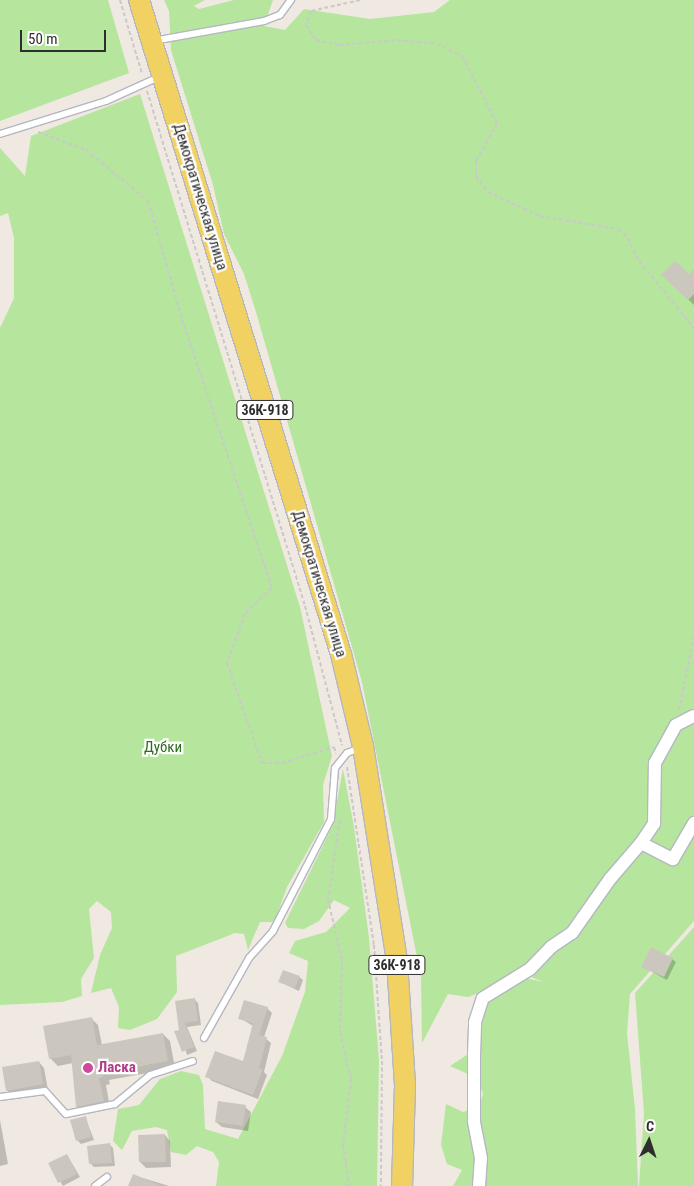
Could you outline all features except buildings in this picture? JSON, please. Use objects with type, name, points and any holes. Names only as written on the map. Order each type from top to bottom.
[{"type":"main road","name":"Демократическая улица","points":[[139,0],[341,654],[363,746],[397,961],[404,1086],[402,1186]]},
{"type":"street","points":[[479,1186],[481,1158],[474,1121],[474,1055],[475,1022],[483,998],[530,969],[551,947],[572,934],[610,879],[642,843],[654,824],[655,763],[676,725],[694,716]]},
{"type":"street","points":[[642,843],[673,859],[694,822]]},
{"type":"lane","points":[[152,41],[264,21],[280,15],[292,0]]},
{"type":"lane","points":[[0,134],[106,101],[162,75]]},
{"type":"lane","points":[[204,1038],[249,958],[274,931],[331,819],[335,768],[345,756],[363,746]]},
{"type":"lane","points":[[0,1098],[45,1091],[66,1114],[115,1104],[150,1075],[193,1061]]},
{"type":"lane","points":[[95,1186],[106,1177]]},
{"type":"path","points":[[120,0],[305,606],[345,756],[359,828],[374,944],[382,1061],[381,1186]]},
{"type":"path","points":[[360,0],[311,11],[306,24],[316,40],[339,45],[398,40],[437,44],[462,56],[497,123],[476,161],[476,176],[488,192],[540,216],[618,229],[628,238],[639,261],[694,328]]},
{"type":"path","points":[[24,126],[86,150],[148,201],[184,325],[272,588],[245,613],[227,663],[250,732],[262,763],[282,763],[334,746],[339,763]]},
{"type":"path","points":[[676,725],[694,636]]},
{"type":"path","points":[[340,814],[340,834],[328,899],[342,960],[340,1032],[351,1080],[342,1145],[349,1186]]},
{"type":"green space","points":[[0,0],[108,0],[129,73],[0,121]]},
{"type":"green space","points":[[164,0],[205,0],[194,6],[199,9],[234,0],[273,0],[264,26],[285,30],[304,9],[370,19],[434,12],[450,0],[694,0],[694,921],[630,994],[627,1033],[635,1109],[638,1186],[486,1186],[486,1179],[480,1186],[453,1186],[462,1170],[447,1164],[441,1145],[446,1104],[463,1112],[479,1107],[483,1094],[477,1078],[450,1066],[479,1047],[477,1015],[494,993],[521,977],[543,982],[531,977],[552,952],[495,987],[468,997],[448,994],[422,1043],[421,977],[362,682],[256,312],[244,274],[224,234],[213,185],[171,50],[169,11]]},
{"type":"green space","name":"Дубки","points":[[140,94],[300,607],[332,756],[323,785],[324,822],[287,887],[276,918],[272,922],[260,922],[248,950],[244,934],[235,933],[176,956],[177,992],[157,1019],[130,1030],[118,1028],[119,1007],[111,988],[91,993],[100,955],[112,928],[111,912],[97,901],[89,909],[94,958],[81,979],[82,996],[62,1002],[0,1005],[0,328],[14,298],[14,238],[8,213],[0,216],[0,148],[25,176],[31,136]]},
{"type":"green space","points":[[343,769],[354,827],[369,938],[379,1060],[377,1186],[216,1186],[219,1162],[213,1152],[197,1146],[186,1155],[171,1152],[167,1130],[156,1127],[132,1131],[122,1150],[113,1141],[118,1109],[139,1105],[160,1079],[181,1071],[199,1075],[203,1085],[205,1129],[238,1139],[282,1056],[305,992],[308,961],[289,953],[295,941],[326,932],[350,908],[334,900],[319,921],[304,929],[288,928],[285,923],[332,827]]},
{"type":"green space","points":[[694,927],[694,1186],[639,1186],[644,1113],[635,993]]},
{"type":"place","name":"Ласка","points":[[88,1068]]}]
